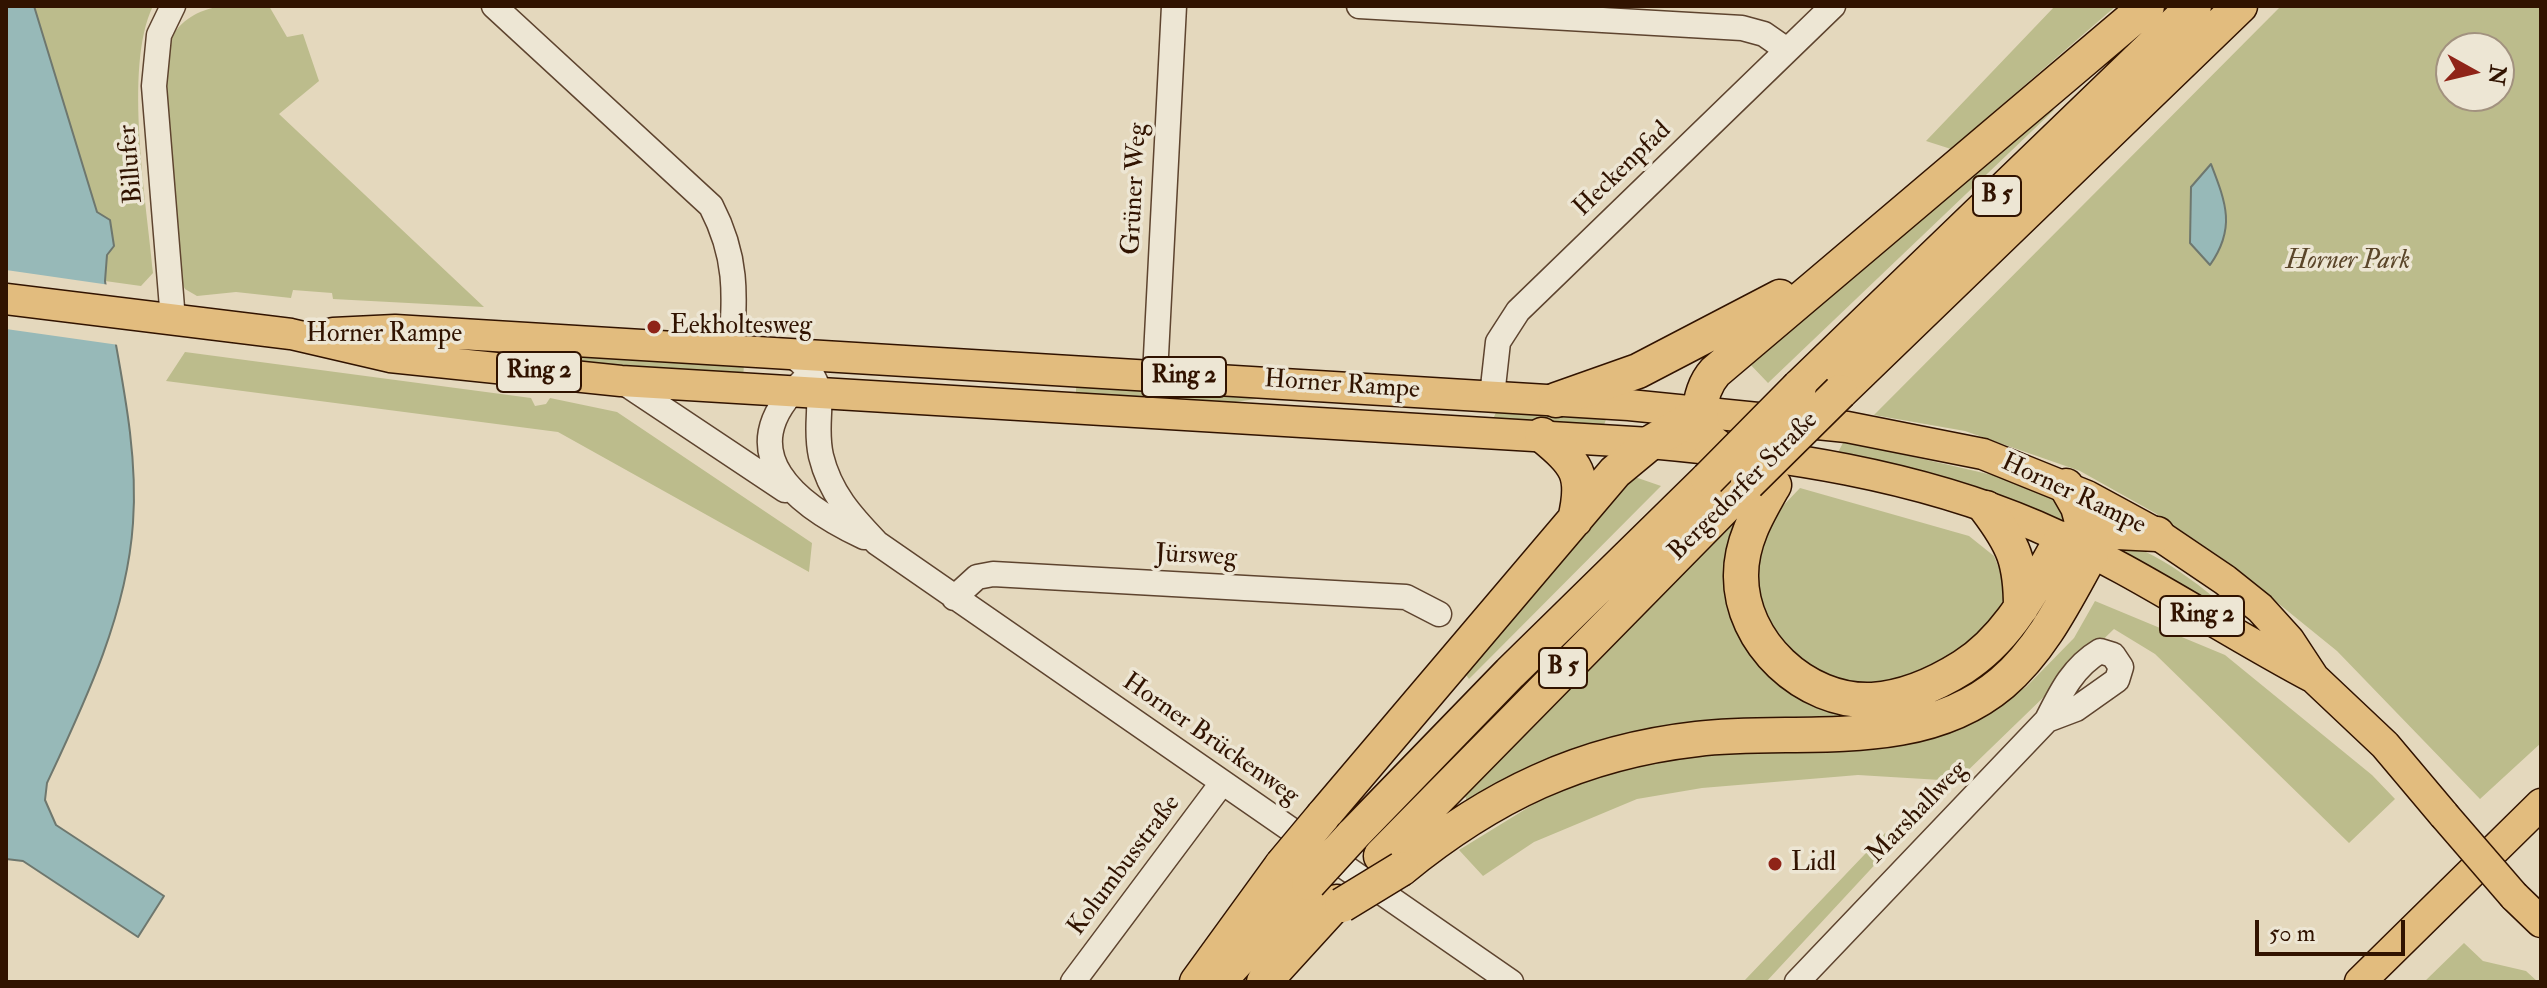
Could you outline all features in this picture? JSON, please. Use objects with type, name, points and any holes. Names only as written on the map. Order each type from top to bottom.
[{"type":"highway","name":"B 5","points":[[1830,271],[2147,6]]},
{"type":"highway","name":"Bergedorfer Straße","points":[[1318,895],[1352,836],[1715,464],[2194,6]]},
{"type":"highway","name":"Bergedorfer Straße","points":[[1391,862],[1850,393],[1897,338],[2240,6]]},
{"type":"highway","points":[[1556,400],[1677,353],[1830,271]]},
{"type":"highway","points":[[1715,464],[1700,413],[1704,389],[1715,372],[1830,271]]},
{"type":"highway","points":[[1318,895],[1323,816],[1615,472],[1650,443],[1700,413]]},
{"type":"highway","points":[[1542,435],[1565,453],[1577,469],[1580,485],[1575,520]]},
{"type":"highway","points":[[1761,484],[1741,574],[1742,597],[1759,639],[1795,676],[1815,687],[1856,699],[1916,691],[1963,667],[2008,628],[2021,608],[2080,542],[2157,534]]},
{"type":"highway","points":[[1197,982],[1318,895],[1391,862],[1447,832],[1488,805],[1590,761],[1697,739],[1882,731],[1962,706],[2002,684],[2027,657],[2055,618],[2080,542],[2078,507],[2066,486]]},
{"type":"highway","points":[[1986,508],[2008,537],[2018,559],[2021,608]]},
{"type":"highway","name":"B 5","points":[[1218,982],[1318,895]]},
{"type":"highway","name":"B 5","points":[[1264,982],[1318,895]]},
{"type":"main road","name":"Horner Rampe","points":[[6,299],[291,334],[390,357],[621,381],[804,379],[1650,443],[1715,464],[1851,470],[1986,508],[2080,542],[2314,678],[2385,745],[2514,896],[2541,922]]},
{"type":"main road","name":"Horner Rampe","points":[[291,334],[395,330],[731,352],[804,379],[848,358],[1556,400],[1885,434],[1983,454],[2066,486],[2157,534],[2260,608],[2289,640],[2314,678]]},
{"type":"main road","points":[[1474,432],[1492,396]]},
{"type":"main road","points":[[2360,982],[2541,804]]},
{"type":"street","name":"Billufer","points":[[173,6],[159,35],[154,86],[173,320]]},
{"type":"street","points":[[494,6],[711,206],[726,234],[733,261],[731,352]]},
{"type":"street","name":"Grüner Weg","points":[[1155,375],[1174,6]]},
{"type":"street","points":[[1359,6],[1742,28],[1764,34],[1787,50]]},
{"type":"street","name":"Heckenpfad","points":[[1492,396],[1498,342],[1518,311],[1833,6]]},
{"type":"street","name":"Horner Brückenweg","points":[[798,499],[780,476],[772,451],[773,424],[804,379]]},
{"type":"street","name":"Horner Brückenweg","points":[[804,379],[829,481],[842,507],[877,543],[1511,982]]},
{"type":"street","name":"Horner Brückenweg","points":[[621,381],[824,519],[877,543]]},
{"type":"street","name":"Jürsweg","points":[[954,598],[977,577],[993,574],[1406,597],[1439,614]]},
{"type":"street","name":"Marshallweg","points":[[1797,982],[2047,720]]},
{"type":"street","name":"Kolumbusstraße","points":[[1073,982],[1222,783]]},
{"type":"green space","points":[[34,6],[153,6],[144,32],[138,99],[142,175],[153,273],[141,286],[105,281],[107,254],[97,212]]},
{"type":"green space","points":[[223,6],[269,6],[287,37],[303,34],[319,81],[279,114],[484,307],[333,299],[332,293],[293,290],[291,298],[236,292],[197,296],[185,289],[178,276],[165,152],[165,55],[172,36],[182,24],[201,12]]},
{"type":"green space","points":[[2055,6],[2116,6],[1951,149],[1926,141]]},
{"type":"green space","name":"Horner Park","points":[[2281,6],[2541,6],[2541,743],[2480,799],[2337,651],[2226,561],[2155,513],[2080,471],[1965,431],[1874,415]]},
{"type":"green space","points":[[2044,108],[2054,110],[1768,383],[1747,361]]},
{"type":"green space","points":[[454,346],[744,364],[743,379],[453,353]]},
{"type":"green space","points":[[185,352],[531,398],[535,406],[546,404],[550,398],[617,412],[812,543],[809,572],[558,432],[166,381]]},
{"type":"green space","points":[[1095,384],[1256,394],[1256,399],[1213,405],[1076,398],[1076,387]]},
{"type":"green space","points":[[1499,406],[1607,417],[1602,430],[1493,419]]},
{"type":"green space","points":[[1844,441],[2010,479],[2053,497],[2068,515],[2063,525],[1836,456]]},
{"type":"green space","points":[[1632,476],[1661,486],[1469,679],[1463,671]]},
{"type":"green space","points":[[1800,488],[1969,536],[1994,556],[2001,573],[2007,574],[2006,609],[1959,656],[1880,687],[1831,680],[1789,655],[1760,618],[1756,585],[1763,541],[1777,512]]},
{"type":"green space","points":[[1736,519],[1744,520],[1731,602],[1862,710],[1861,721],[1709,725],[1634,735],[1597,743],[1548,760],[1467,801],[1465,796]]},
{"type":"green space","points":[[2114,540],[2172,567],[2257,633],[2112,550]]},
{"type":"green space","points":[[2095,601],[2225,655],[2372,775],[2395,799],[2349,843],[2155,654],[2114,629],[1957,781],[1858,775],[1702,788],[1637,799],[1534,842],[1483,876],[1459,850],[1568,783],[1661,759],[1948,731],[2026,687],[2074,638]]},
{"type":"green space","points":[[1885,833],[1895,843],[1766,982],[1745,980]]},
{"type":"green space","points":[[2464,943],[2483,961],[2526,971],[2538,982],[2424,982]]},
{"type":"water","points":[[6,6],[34,6],[97,212],[110,220],[114,246],[107,255],[105,281],[133,463],[133,523],[129,557],[102,657],[47,783],[45,800],[56,825],[164,896],[138,937],[23,861],[6,859]]},
{"type":"water","points":[[2211,164],[2224,203],[2226,227],[2210,265],[2190,243],[2191,187]]},
{"type":"pier","points":[[6,270],[110,285],[119,345],[6,329]]},
{"type":"place","name":"Eekholtesweg","points":[[654,327]]},
{"type":"place","name":"Lidl","points":[[1775,864]]}]
